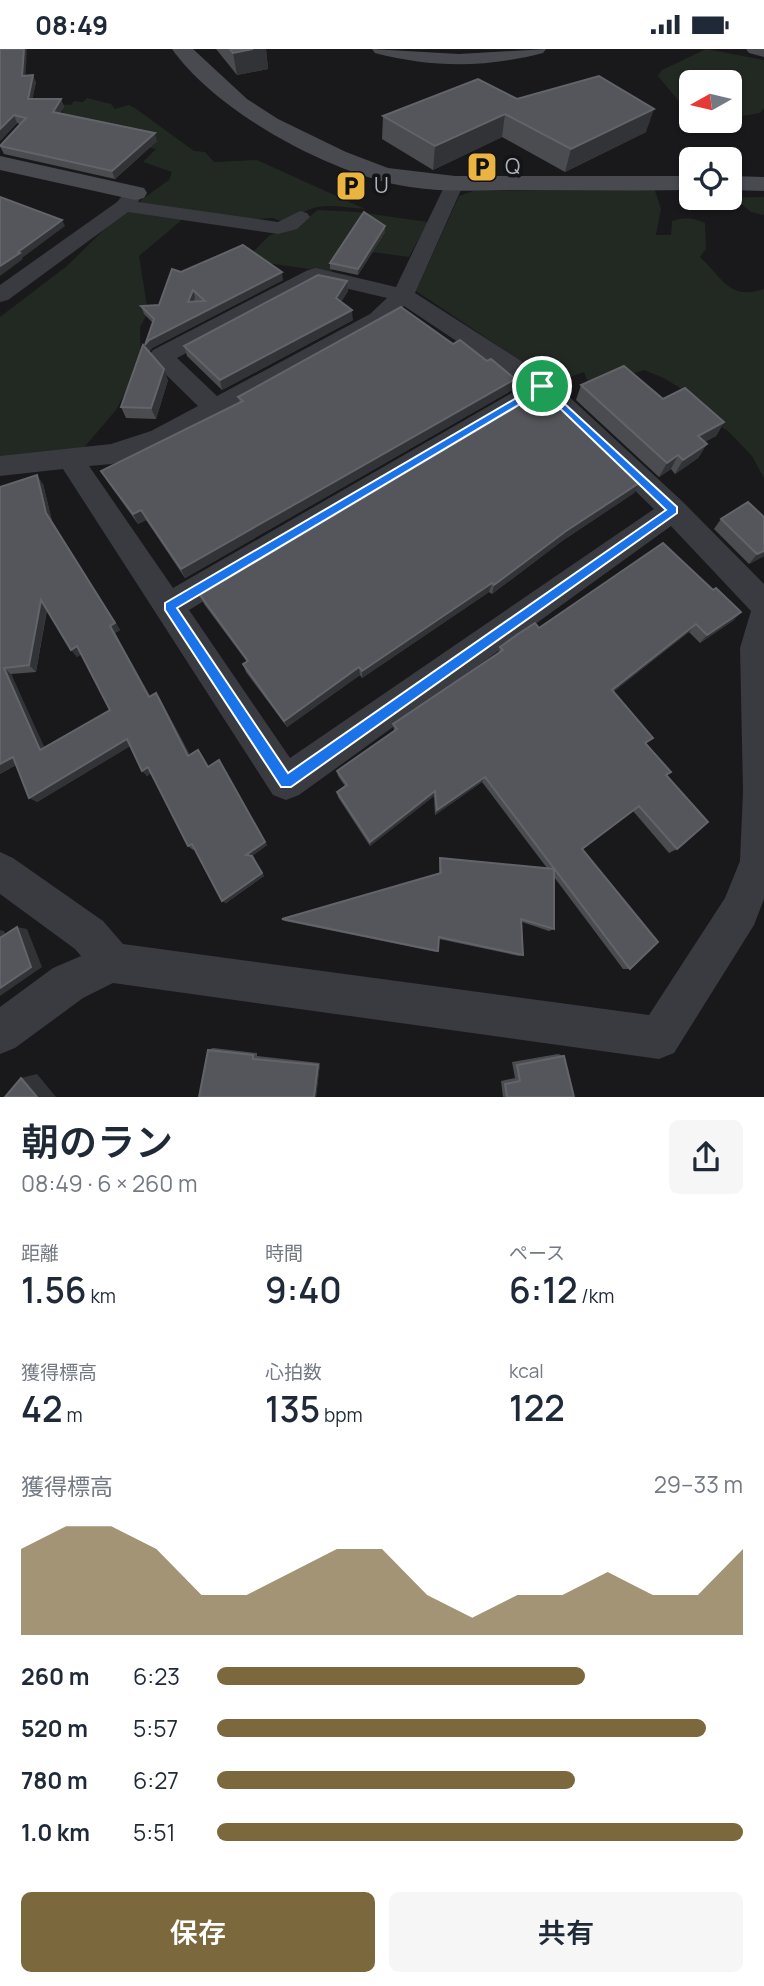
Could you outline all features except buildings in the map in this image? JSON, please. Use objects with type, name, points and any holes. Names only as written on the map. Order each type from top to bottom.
[{"type":"street","points":[[182,49],[239,104],[270,124],[338,157],[382,174],[411,180],[455,183],[679,183]]},
{"type":"street","points":[[382,49],[412,56],[468,59],[510,56],[536,49]]},
{"type":"street","points":[[756,49],[764,51]]},
{"type":"street","points":[[0,163],[129,200],[278,228],[290,225],[300,217]]},
{"type":"street","points":[[0,466],[112,454],[160,438],[378,319],[403,295],[455,183]]},
{"type":"street","points":[[742,183],[764,184]]},
{"type":"street","points":[[0,295],[129,200]]},
{"type":"street","points":[[215,408],[161,356],[316,275],[403,295],[542,386],[673,510],[764,604]]},
{"type":"street","points":[[169,606],[542,386]]},
{"type":"street","points":[[70,459],[286,782],[673,510]]},
{"type":"street","points":[[0,1033],[68,983],[112,963],[659,1038],[740,911],[759,861],[761,791],[756,648],[764,615]]},
{"type":"street","points":[[0,871],[89,935],[112,963]]},
{"type":"shaded area","points":[[706,49],[764,60],[764,108],[760,113],[742,116],[742,70],[679,70],[679,101],[658,76],[662,70]]},
{"type":"shaded area","points":[[87,98],[111,104],[115,109],[129,105],[135,108],[194,151],[205,152],[214,162],[257,160],[365,209],[323,206],[307,211],[286,223],[273,218],[245,220],[139,204],[169,180],[172,172],[143,162],[156,149],[114,140],[63,116],[61,104],[71,105],[74,101],[83,102]]},
{"type":"shaded area","points":[[654,188],[661,209],[656,235],[671,235],[672,221],[676,220],[689,219],[705,223],[706,249],[700,257],[734,290],[752,292],[764,289],[764,478],[752,456],[728,431],[703,415],[683,390],[664,378],[644,370],[595,386],[588,382],[584,372],[554,383],[416,291],[459,196],[473,191]]},
{"type":"shaded area","points":[[742,197],[764,197],[764,215],[751,212],[742,204]]},
{"type":"shaded area","points":[[125,209],[184,218],[139,256],[148,312],[140,327],[141,363],[116,410],[81,451],[0,461],[0,317],[67,266]]},
{"type":"shaded area","points":[[318,210],[357,212],[428,222],[409,257],[343,248],[331,272],[253,261],[253,252],[270,235],[294,228]]},
{"type":"place","name":"Q","points":[[482,167]]},
{"type":"place","name":"U","points":[[351,186]]},
{"type":"route","points":[[542,386],[673,510],[286,782],[169,606],[542,386]]}]
